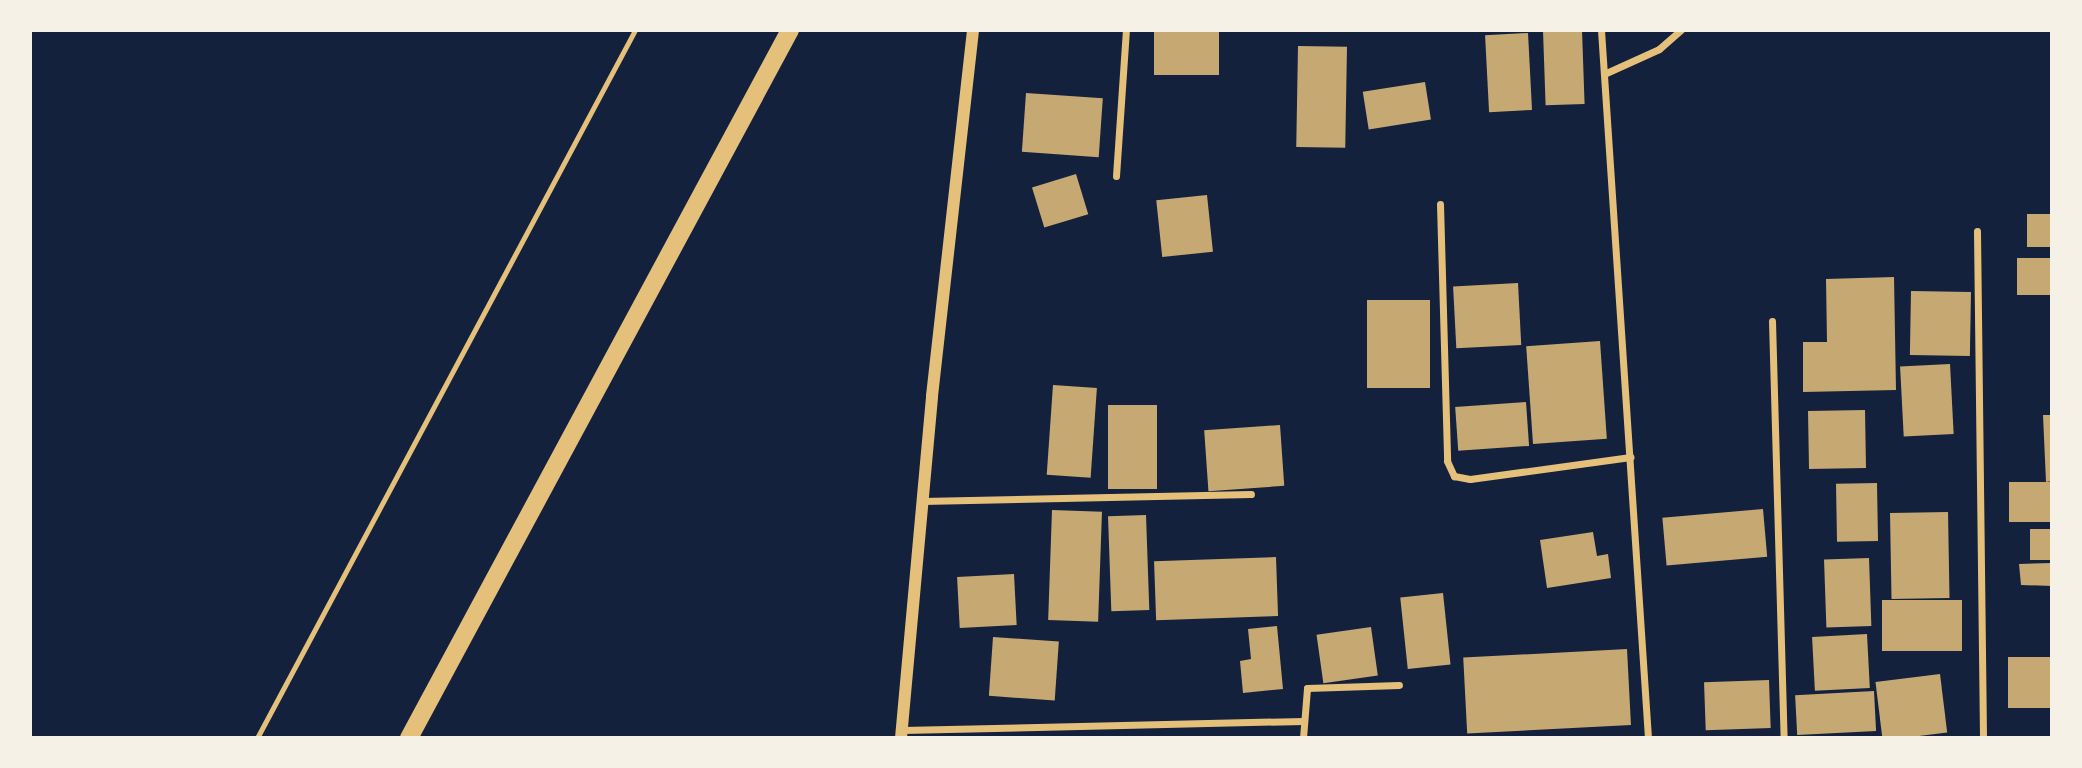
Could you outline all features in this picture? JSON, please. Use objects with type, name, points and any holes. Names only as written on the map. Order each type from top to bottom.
[{"type":"main road","points":[[409,738],[790,30]]},
{"type":"street","points":[[973,30],[922,501],[901,734],[1304,720]]},
{"type":"street","points":[[1116,176],[1126,30]]},
{"type":"street","points":[[1601,30],[1648,738]]},
{"type":"street","points":[[1604,74],[1659,50],[1681,30]]},
{"type":"street","points":[[1440,204],[1447,461],[1454,476],[1470,479],[1630,457]]},
{"type":"street","points":[[1977,231],[1983,738]]},
{"type":"street","points":[[1772,321],[1784,738]]},
{"type":"street","points":[[922,501],[1251,494]]},
{"type":"street","points":[[1303,738],[1307,688],[1399,685]]},
{"type":"lane","points":[[257,738],[635,30]]},
{"type":"building","points":[[1154,30],[1219,30],[1219,75],[1154,75]]},
{"type":"building","points":[[1582,30],[1585,104],[1546,105],[1543,31]]},
{"type":"building","points":[[1528,33],[1532,110],[1489,112],[1485,35]]},
{"type":"building","points":[[1298,46],[1347,47],[1345,148],[1296,147]]},
{"type":"building","points":[[1425,82],[1431,120],[1369,129],[1363,92]]},
{"type":"building","points":[[1026,93],[1103,98],[1099,157],[1022,152]]},
{"type":"building","points":[[1076,174],[1088,214],[1044,228],[1032,187]]},
{"type":"building","points":[[1207,195],[1213,252],[1162,257],[1156,200]]},
{"type":"building","points":[[2027,214],[2052,214],[2052,247],[2027,247]]},
{"type":"building","points":[[2017,258],[2052,258],[2052,295],[2017,295]]},
{"type":"building","points":[[1894,277],[1896,390],[1803,392],[1803,342],[1827,342],[1826,279]]},
{"type":"building","points":[[1518,283],[1521,345],[1456,348],[1453,286]]},
{"type":"building","points":[[1911,291],[1971,292],[1970,356],[1910,355]]},
{"type":"building","points":[[1367,300],[1430,300],[1430,388],[1367,388]]},
{"type":"building","points":[[1600,341],[1607,439],[1533,444],[1526,346]]},
{"type":"building","points":[[1950,364],[1954,434],[1904,437],[1900,367]]},
{"type":"building","points":[[1053,385],[1097,388],[1091,478],[1047,475]]},
{"type":"building","points":[[1526,402],[1529,446],[1458,451],[1455,407]]},
{"type":"building","points":[[1108,405],[1157,405],[1157,489],[1108,489]]},
{"type":"building","points":[[1865,410],[1866,468],[1809,469],[1808,411]]},
{"type":"building","points":[[2043,415],[2052,415],[2052,481],[2046,482]]},
{"type":"building","points":[[1280,425],[1284,486],[1208,491],[1204,430]]},
{"type":"building","points":[[2009,482],[2052,482],[2052,522],[2009,522]]},
{"type":"building","points":[[1877,483],[1878,541],[1837,542],[1836,484]]},
{"type":"building","points":[[1763,509],[1767,557],[1667,566],[1662,518]]},
{"type":"building","points":[[1052,510],[1102,512],[1098,622],[1048,620]]},
{"type":"building","points":[[1948,512],[1950,598],[1892,599],[1890,513]]},
{"type":"building","points":[[1146,515],[1149,610],[1111,611],[1108,516]]},
{"type":"building","points":[[2030,529],[2052,529],[2052,560],[2030,560]]},
{"type":"building","points":[[1593,532],[1597,556],[1608,554],[1611,578],[1547,588],[1540,540]]},
{"type":"building","points":[[1276,557],[1278,616],[1156,620],[1154,561]]},
{"type":"building","points":[[1869,558],[1871,626],[1826,628],[1824,560]]},
{"type":"building","points":[[2052,563],[2052,586],[2021,585],[2019,564]]},
{"type":"building","points":[[1014,574],[1017,625],[960,628],[957,577]]},
{"type":"building","points":[[1443,593],[1451,665],[1408,669],[1400,597]]},
{"type":"building","points":[[1882,600],[1962,600],[1962,651],[1882,651]]},
{"type":"building","points":[[1277,626],[1283,689],[1243,693],[1240,661],[1251,659],[1248,629]]},
{"type":"building","points":[[1371,627],[1378,676],[1323,683],[1317,635]]},
{"type":"building","points":[[1867,634],[1870,688],[1815,691],[1812,637]]},
{"type":"building","points":[[993,637],[1059,642],[1055,700],[989,696]]},
{"type":"building","points":[[1627,649],[1631,725],[1467,733],[1463,658]]},
{"type":"building","points":[[2008,657],[2052,657],[2052,708],[2008,708]]},
{"type":"building","points":[[1940,674],[1947,733],[1882,738],[1875,682]]},
{"type":"building","points":[[1769,680],[1771,728],[1706,730],[1704,682]]},
{"type":"building","points":[[1874,691],[1876,731],[1797,735],[1795,695]]}]
